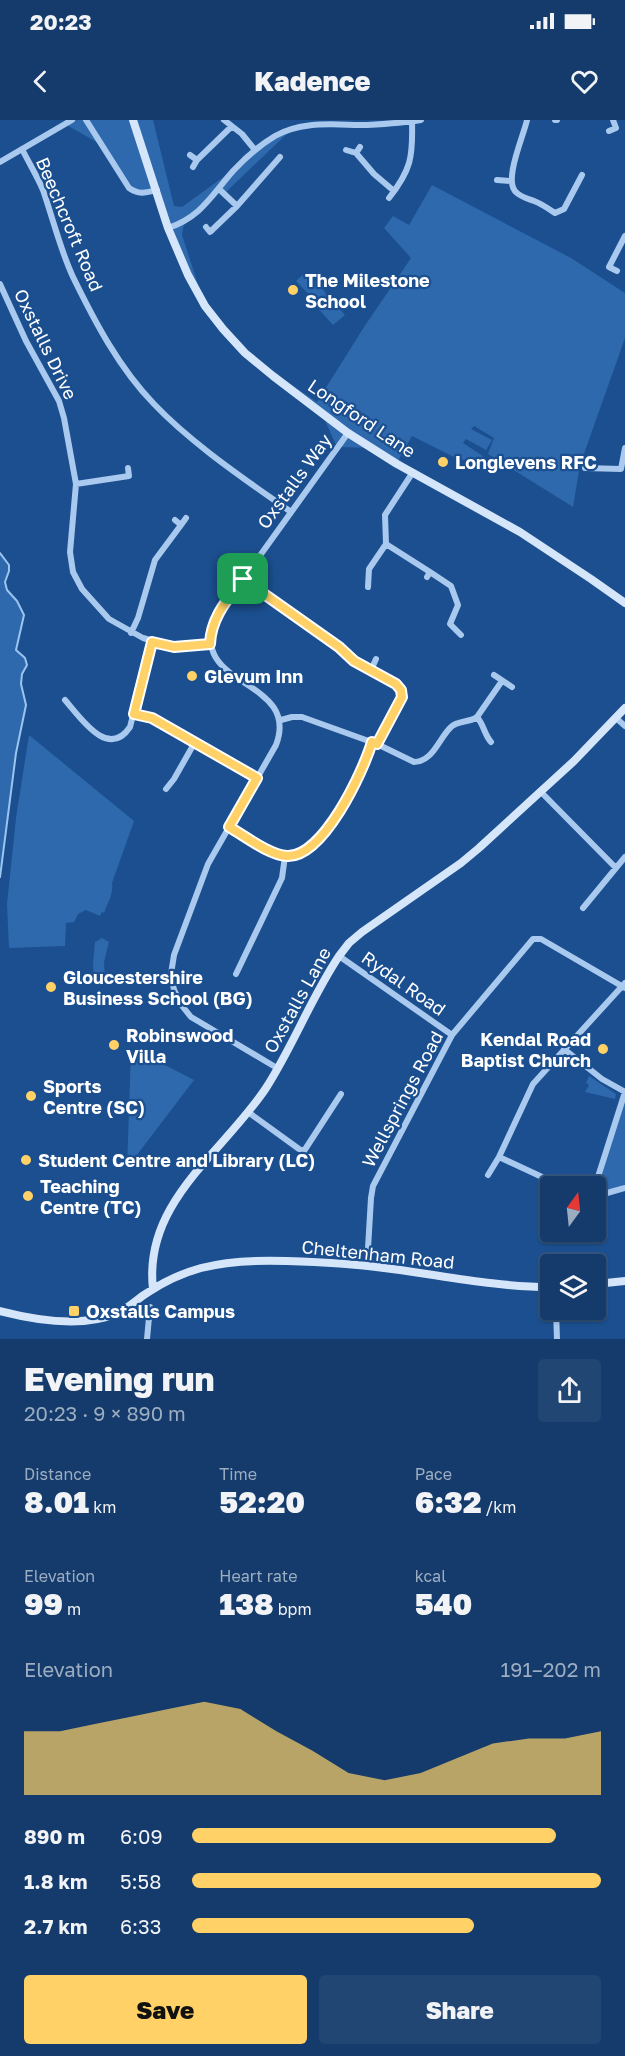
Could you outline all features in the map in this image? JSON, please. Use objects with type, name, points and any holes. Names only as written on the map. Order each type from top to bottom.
[{"type":"street","points":[[0,162],[72,120]]},
{"type":"street","points":[[86,120],[129,188],[136,193],[144,194],[157,190]]},
{"type":"street","name":"Longford Lane","points":[[133,120],[168,228],[188,275],[205,306],[245,353],[348,433],[520,532],[625,603]]},
{"type":"street","points":[[224,120],[242,134],[255,150]]},
{"type":"street","points":[[168,228],[184,222],[201,210],[233,170],[255,150],[293,124],[421,120]]},
{"type":"street","points":[[527,120],[525,133],[517,150],[511,181],[512,188],[517,194],[538,202],[555,213],[564,209],[577,177]]},
{"type":"street","points":[[609,131],[616,128],[613,120]]},
{"type":"street","points":[[389,198],[401,182],[411,160],[412,122]]},
{"type":"street","points":[[189,155],[195,163],[231,127]]},
{"type":"street","name":"Beechcroft Road","points":[[22,149],[43,190],[72,274],[108,344],[132,377],[153,404],[177,426],[291,512]]},
{"type":"street","points":[[346,150],[358,150],[375,174],[394,191]]},
{"type":"street","points":[[210,232],[280,158]]},
{"type":"street","points":[[497,180],[511,181]]},
{"type":"street","points":[[219,189],[237,206]]},
{"type":"street","points":[[617,271],[609,267],[625,236]]},
{"type":"street","name":"Oxstalls Drive","points":[[0,284],[26,341],[59,401],[64,418],[76,484],[70,552],[73,572],[81,589],[109,619],[131,633],[152,642],[174,647],[210,644]]},
{"type":"street","name":"Oxstalls Way","points":[[210,644],[212,629],[218,614],[348,433]]},
{"type":"street","points":[[585,468],[623,469],[625,448]]},
{"type":"street","points":[[76,484],[129,476],[128,468]]},
{"type":"street","points":[[368,587],[369,569],[386,544],[385,514],[413,472]]},
{"type":"street","points":[[131,633],[138,618],[155,560],[186,518]]},
{"type":"street","points":[[175,520],[182,525]]},
{"type":"street","points":[[386,544],[429,574],[451,586],[461,605],[446,623],[461,635]]},
{"type":"street","points":[[229,827],[276,854],[285,856],[296,856],[312,845],[333,821],[353,788],[374,743],[402,697],[401,690],[396,684],[354,661],[339,647],[243,579]]},
{"type":"street","points":[[65,700],[98,736],[111,739],[122,736],[130,727],[152,642]]},
{"type":"street","points":[[210,644],[217,660],[225,669],[269,701],[278,712],[281,720],[280,734],[276,745],[208,864],[174,955],[171,974],[174,990],[191,1017],[277,1068]]},
{"type":"street","points":[[371,670],[376,659]]},
{"type":"street","points":[[494,675],[512,687]]},
{"type":"street","points":[[281,720],[302,717],[374,743],[407,760],[421,761],[428,756],[450,727],[456,723],[472,721],[477,717],[502,681]]},
{"type":"street","points":[[63,711],[70,705]]},
{"type":"street","name":"Oxstalls Lane","points":[[153,1289],[151,1271],[165,1216],[187,1183],[248,1112],[267,1086],[339,956],[362,932],[461,863],[541,792],[625,708]]},
{"type":"street","points":[[134,714],[152,718],[257,778]]},
{"type":"street","points":[[477,717],[483,724],[484,735],[491,743]]},
{"type":"street","points":[[616,718],[625,726]]},
{"type":"street","points":[[166,789],[195,742]]},
{"type":"street","points":[[541,792],[616,868]]},
{"type":"street","points":[[236,974],[237,963],[282,879],[285,856]]},
{"type":"street","points":[[583,908],[625,857]]},
{"type":"street","points":[[581,896],[587,901]]},
{"type":"street","name":"Wellsprings Road","points":[[367,1265],[370,1198],[373,1186],[452,1035],[533,939],[541,939],[624,986]]},
{"type":"street","name":"Rydal Road","points":[[339,956],[452,1035]]},
{"type":"street","points":[[488,1175],[499,1157],[533,1084],[624,986]]},
{"type":"street","points":[[564,1049],[602,1079],[625,1092],[598,1176]]},
{"type":"street","points":[[304,1150],[341,1094]]},
{"type":"street","points":[[336,1103],[343,1107]]},
{"type":"street","points":[[248,1112],[299,1149],[304,1150],[310,1157]]},
{"type":"street","points":[[499,1157],[540,1176]]},
{"type":"street","points":[[606,1193],[625,1188]]},
{"type":"street","name":"Cheltenham Road","points":[[0,1311],[46,1320],[96,1320],[118,1313],[153,1289],[199,1269],[221,1264],[276,1261],[367,1265],[478,1282],[540,1287]]},
{"type":"street","points":[[606,1283],[625,1281]]},
{"type":"street","points":[[147,1339],[150,1307]]},
{"type":"street","points":[[556,1320],[556,1339]]},
{"type":"shaded area","points":[[65,120],[153,120],[174,206],[182,207],[233,170],[255,149],[294,127],[224,194],[219,189],[184,223],[182,235],[205,306],[188,275],[157,190],[136,193],[100,144],[65,124]]},
{"type":"shaded area","points":[[432,185],[571,258],[625,293],[625,338],[580,465],[573,507],[488,454],[494,438],[474,426],[471,429],[492,440],[486,450],[466,439],[463,443],[483,456],[481,462],[458,459],[412,436],[399,459],[413,472],[371,448],[337,447],[322,414],[245,353],[317,402],[411,258],[384,228],[393,216],[409,225]]},
{"type":"shaded area","points":[[306,272],[326,293],[321,298],[326,294],[345,315],[333,325],[296,281]]},
{"type":"shaded area","points":[[0,553],[9,565],[5,582],[7,590],[17,601],[24,615],[16,650],[25,658],[27,665],[22,674],[21,684],[26,705],[16,753],[0,877]]},
{"type":"shaded area","points":[[29,735],[134,821],[104,913],[102,912],[100,916],[86,910],[78,914],[74,922],[66,923],[65,946],[9,948],[7,904],[16,818]]},
{"type":"shaded area","points":[[102,938],[109,942],[104,962],[105,979],[101,986],[94,980],[93,964],[95,942]]},
{"type":"shaded area","points":[[131,1052],[154,1065],[157,1061],[194,1080],[127,1168]]},
{"type":"shaded area","points":[[589,1076],[616,1094],[615,1099],[585,1092],[589,1085],[586,1083]]},
{"type":"shaded area","points":[[625,1102],[625,1185],[610,1190],[606,1187],[606,1176],[601,1176],[622,1105]]},
{"type":"waterway","points":[[0,553],[9,565],[5,582],[7,590],[17,601],[24,615],[16,650],[25,658],[27,665],[22,674],[21,684],[26,705],[16,753],[0,877]]},
{"type":"place","name":"The Milestone School","points":[[293,290]]},
{"type":"place","name":"Longlevens RFC","points":[[443,462]]},
{"type":"place","name":"Glevum Inn","points":[[192,676]]},
{"type":"place","name":"Gloucestershire Business School (BG)","points":[[51,987]]},
{"type":"place","name":"Robinswood Villa","points":[[114,1045]]},
{"type":"place","name":"Kendal Road Baptist Church","points":[[603,1049]]},
{"type":"place","name":"Sports Centre (SC)","points":[[31,1096]]},
{"type":"place","name":"Student Centre and Library (LC)","points":[[26,1160]]},
{"type":"place","name":"Teaching Centre (TC)","points":[[28,1196]]},
{"type":"place","name":"Oxstalls Campus","points":[[74,1311]]},
{"type":"route","points":[[243,579],[339,647],[354,661],[396,684],[401,690],[402,697],[377,744],[372,742],[353,788],[333,821],[312,845],[296,856],[276,854],[229,827],[257,778],[152,718],[134,714],[152,642],[174,647],[210,644],[213,623],[243,579]]}]
